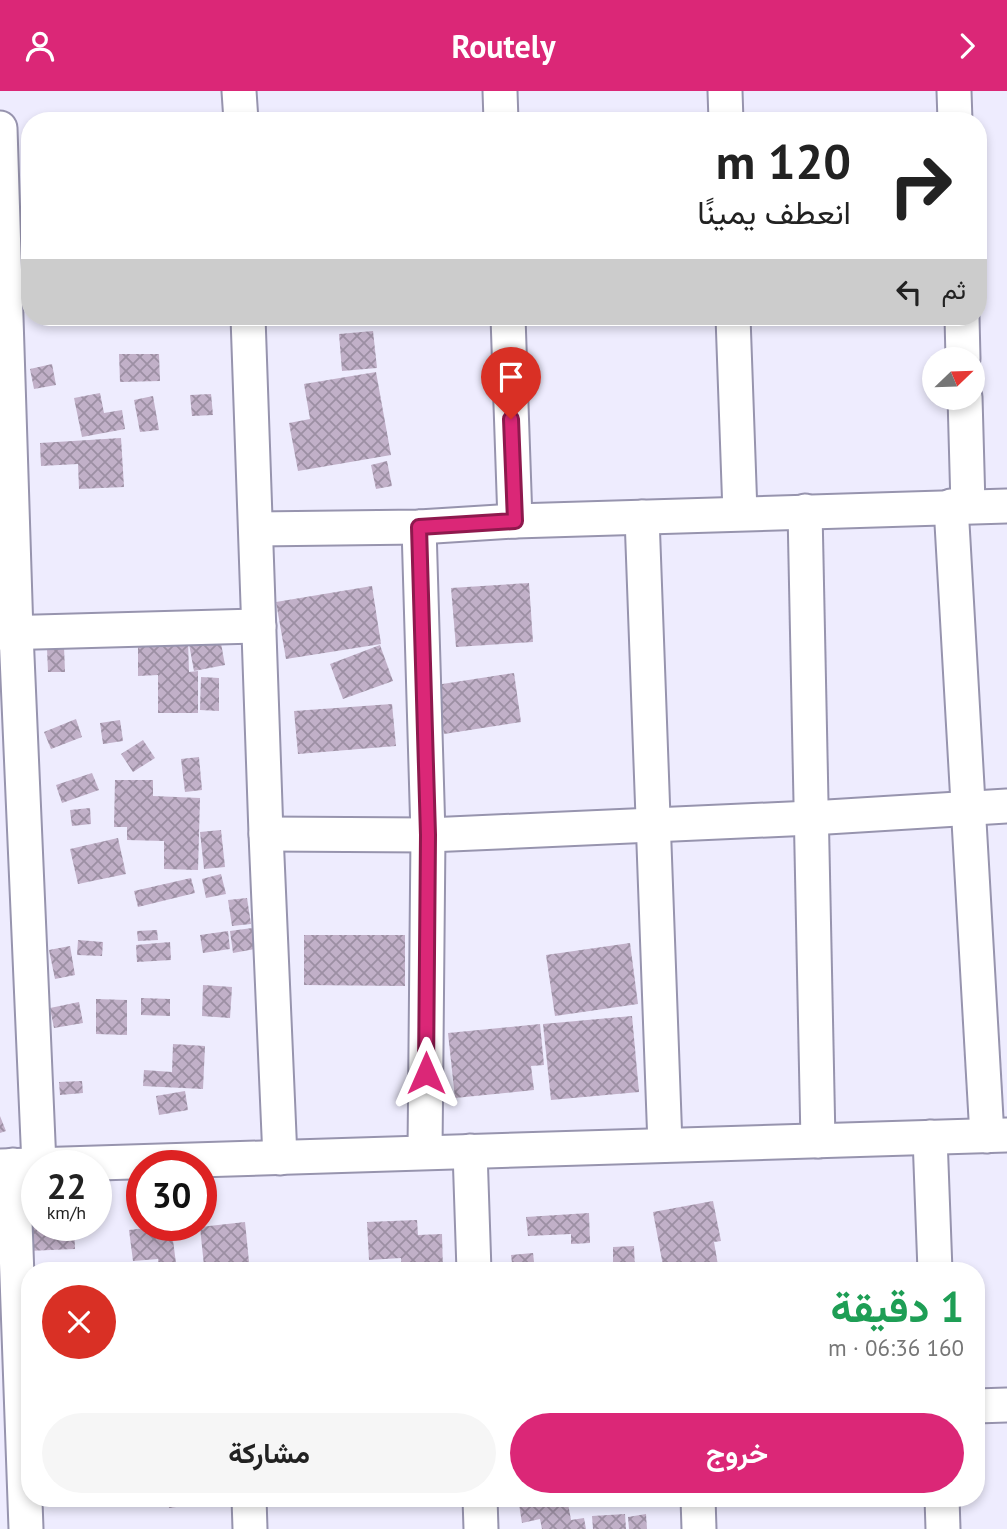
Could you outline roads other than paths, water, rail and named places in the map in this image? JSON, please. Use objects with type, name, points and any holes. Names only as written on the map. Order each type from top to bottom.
[{"type":"street","points":[[239,91],[240,112]]},
{"type":"street","points":[[500,91],[501,112]]},
{"type":"street","points":[[725,91],[726,112]]},
{"type":"street","points":[[954,91],[955,112]]},
{"type":"street","points":[[0,128],[17,1165],[18,1439],[21,1473]]},
{"type":"street","points":[[248,326],[280,1158]]},
{"type":"street","points":[[508,326],[515,521]]},
{"type":"street","points":[[733,326],[740,513]]},
{"type":"street","points":[[962,326],[963,347]]},
{"type":"street","points":[[17,1165],[997,1135],[969,809],[960,506],[964,410]]},
{"type":"street","points":[[256,530],[419,527],[515,521],[1007,506]]},
{"type":"street","points":[[805,511],[818,1141]]},
{"type":"street","points":[[642,517],[665,1145]]},
{"type":"street","points":[[419,527],[428,835],[425,1153]]},
{"type":"street","points":[[8,633],[258,626]]},
{"type":"street","points":[[266,834],[428,835],[811,818],[1007,806]]},
{"type":"street","points":[[930,1137],[935,1262]]},
{"type":"street","points":[[470,1151],[474,1262]]},
{"type":"street","points":[[985,1406],[1007,1405]]},
{"type":"street","points":[[24,1507],[26,1529]]},
{"type":"street","points":[[249,1507],[250,1529]]},
{"type":"street","points":[[481,1507],[481,1529]]},
{"type":"street","points":[[698,1507],[699,1529]]},
{"type":"street","points":[[942,1507],[943,1529]]}]
